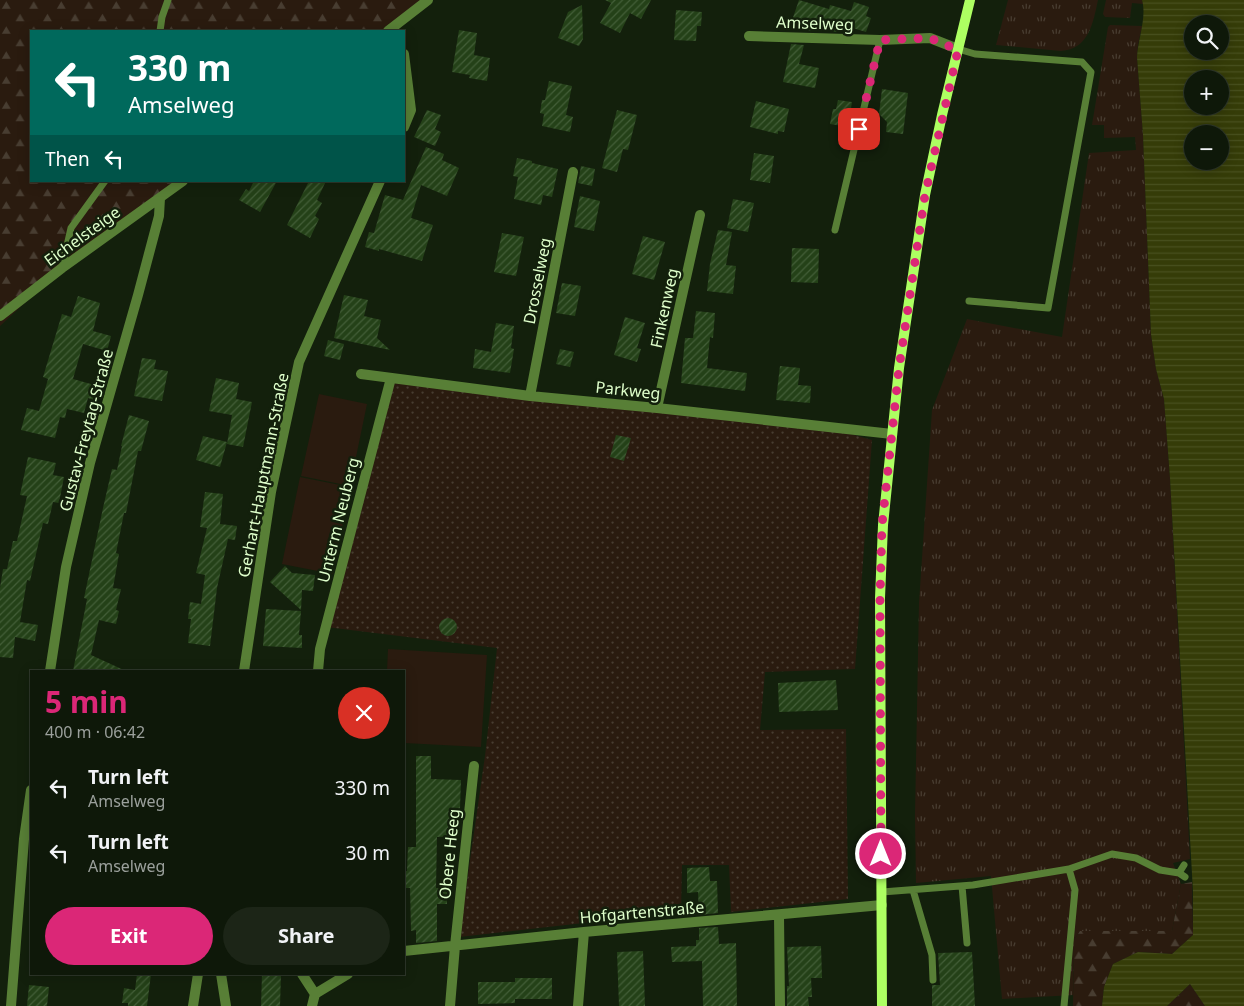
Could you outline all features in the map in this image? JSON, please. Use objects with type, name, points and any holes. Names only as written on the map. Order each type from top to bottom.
[{"type":"main road","points":[[882,1006],[880,942],[882,892],[880,598],[882,525],[906,320],[925,195],[970,0]]},
{"type":"street","points":[[400,27],[428,0]]},
{"type":"street","name":"Amselweg","points":[[749,36],[880,40],[930,38],[958,50]]},
{"type":"street","points":[[405,62],[411,110],[405,125]]},
{"type":"street","name":"Drosselweg","points":[[530,396],[573,172]]},
{"type":"street","name":"Eichelsteige","points":[[0,316],[62,268],[182,182]]},
{"type":"street","name":"Gerhart-Hauptmann-Straße","points":[[244,670],[271,492],[300,362],[380,182]]},
{"type":"street","name":"Gustav-Freytag-Straße","points":[[50,670],[66,567],[86,482],[159,216],[160,198]]},
{"type":"street","name":"Finkenweg","points":[[657,408],[700,215]]},
{"type":"street","name":"Parkweg","points":[[361,374],[530,396],[892,434]]},
{"type":"street","name":"Unterm Neuberg","points":[[318,670],[320,649],[391,378]]},
{"type":"street","name":"Obere Heeg","points":[[450,1006],[474,766]]},
{"type":"street","points":[[11,1006],[24,839],[30,797]]},
{"type":"street","name":"Hofgartenstraße","points":[[405,951],[584,932],[882,905]]},
{"type":"street","points":[[779,915],[780,1006]]},
{"type":"street","points":[[578,1006],[584,932]]},
{"type":"street","points":[[193,1006],[198,975]]},
{"type":"street","points":[[221,975],[226,1006]]},
{"type":"street","points":[[303,975],[315,994]]},
{"type":"street","points":[[312,1006],[315,994],[346,975]]},
{"type":"lane","points":[[160,30],[168,0]]},
{"type":"lane","points":[[835,230],[880,40]]},
{"type":"lane","points":[[958,50],[975,54],[1082,62],[1090,72],[1048,308],[969,300]]},
{"type":"lane","points":[[62,268],[71,228],[104,182]]},
{"type":"lane","points":[[882,892],[962,886],[1069,869],[1112,854],[1136,858],[1160,870],[1182,875],[1184,865]]},
{"type":"lane","points":[[1064,1006],[1075,890],[1069,869]]},
{"type":"lane","points":[[962,886],[967,943]]},
{"type":"lane","points":[[913,890],[932,955],[934,980]]},
{"type":"green space","points":[[0,0],[428,0],[389,30],[30,30],[30,182],[181,182],[62,268],[0,326]]},
{"type":"green space","points":[[1008,0],[1098,0],[1091,26],[1084,40],[1070,49],[1061,51],[996,45]]},
{"type":"green space","points":[[1106,0],[1142,0],[1143,4],[1132,3],[1130,18],[1105,17],[1103,14]]},
{"type":"green space","points":[[1110,25],[1142,26],[1137,57],[1143,135],[1151,334],[1156,369],[1164,399],[1170,478],[1190,859],[1173,863],[1181,884],[1172,931],[1080,931],[1074,940],[1073,995],[1002,999],[991,876],[916,883],[915,816],[919,603],[932,410],[967,319],[1062,337],[1089,153],[1136,150],[1135,137],[1104,138],[1104,125],[1092,125],[1108,27]]},
{"type":"green space","points":[[391,378],[822,426],[872,440],[855,669],[765,672],[760,730],[846,729],[848,899],[731,912],[729,865],[682,865],[681,912],[459,937],[485,756],[497,648],[326,627]]},
{"type":"green space","points":[[319,394],[367,404],[350,486],[301,476]]},
{"type":"green space","points":[[300,477],[350,487],[333,574],[282,564]]},
{"type":"green space","points":[[388,649],[487,655],[481,747],[405,743],[405,670],[387,670]]},
{"type":"green space","points":[[1192,882],[1193,935],[1172,954],[1138,952],[1113,964],[1104,987],[1102,1006],[1073,1006],[1074,940],[1080,931],[1172,931],[1181,884]]},
{"type":"green space","points":[[1190,984],[1205,1006],[1167,1006]]},
{"type":"shaded area","points":[[1142,0],[1244,0],[1244,1006],[1205,1006],[1190,984],[1167,1006],[1102,1006],[1104,987],[1113,964],[1138,952],[1172,954],[1193,935],[1193,892],[1170,478],[1164,399],[1156,369],[1151,334],[1143,135],[1137,57],[1143,14]]},
{"type":"building","points":[[605,0],[651,0],[641,19],[630,13],[620,33],[600,23],[611,3]]},
{"type":"building","points":[[799,0],[829,9],[830,5],[851,11],[854,2],[869,7],[866,16],[871,18],[866,32],[846,26],[844,32],[835,32],[822,27],[821,31],[789,29]]},
{"type":"building","points":[[582,5],[583,39],[579,46],[558,38],[568,12]]},
{"type":"building","points":[[676,10],[702,12],[701,26],[697,26],[696,41],[674,40]]},
{"type":"building","points":[[459,30],[477,33],[474,55],[490,58],[487,81],[469,78],[470,75],[452,72]]},
{"type":"building","points":[[791,44],[804,45],[799,64],[819,68],[815,88],[783,82]]},
{"type":"building","points":[[549,81],[572,86],[566,115],[573,117],[570,132],[542,126],[544,114],[540,113],[542,100],[545,100]]},
{"type":"building","points":[[882,89],[908,93],[903,134],[886,132],[887,122],[879,114]]},
{"type":"building","points":[[838,100],[852,102],[848,127],[830,124],[833,109],[836,109]]},
{"type":"building","points":[[756,101],[789,109],[784,132],[778,131],[778,134],[750,127]]},
{"type":"building","points":[[427,110],[441,115],[435,129],[441,132],[435,146],[414,137]]},
{"type":"building","points":[[617,110],[637,115],[628,150],[623,149],[617,172],[602,168]]},
{"type":"building","points":[[426,147],[444,154],[442,160],[459,168],[447,196],[421,185],[411,218],[433,225],[422,261],[365,247],[369,232],[374,233],[385,195],[403,200]]},
{"type":"building","points":[[754,153],[774,156],[770,183],[750,180]]},
{"type":"building","points":[[517,158],[558,169],[552,197],[543,195],[541,205],[514,199],[518,177],[513,176]]},
{"type":"building","points":[[581,166],[595,169],[592,186],[578,183]]},
{"type":"building","points":[[254,182],[276,182],[260,212],[239,200],[246,189],[249,191]]},
{"type":"building","points":[[308,182],[326,182],[317,200],[322,203],[315,216],[319,219],[310,238],[287,225]]},
{"type":"building","points":[[580,196],[600,201],[594,231],[574,227]]},
{"type":"building","points":[[733,199],[754,203],[748,232],[727,228]]},
{"type":"building","points":[[718,230],[732,232],[726,265],[736,266],[733,294],[707,291],[710,264]]},
{"type":"building","points":[[502,233],[524,237],[516,276],[494,272]]},
{"type":"building","points":[[643,236],[665,242],[654,280],[632,274]]},
{"type":"building","points":[[792,248],[819,249],[818,283],[791,282]]},
{"type":"building","points":[[562,283],[581,286],[575,316],[556,313]]},
{"type":"building","points":[[344,295],[368,300],[364,316],[381,320],[377,338],[390,350],[334,338]]},
{"type":"building","points":[[78,296],[100,303],[93,331],[111,336],[107,351],[83,344],[73,379],[98,386],[94,400],[88,398],[84,413],[67,409],[65,418],[60,417],[55,438],[21,430],[27,408],[39,411],[48,379],[43,377],[62,314],[71,317]]},
{"type":"building","points":[[696,311],[715,313],[713,338],[710,337],[707,368],[747,373],[745,391],[681,383],[685,338],[693,338]]},
{"type":"building","points":[[625,317],[645,323],[637,348],[641,349],[637,362],[614,355]]},
{"type":"building","points":[[496,323],[514,326],[511,348],[514,349],[510,373],[473,368],[475,349],[491,352]]},
{"type":"building","points":[[328,340],[344,344],[340,360],[324,356]]},
{"type":"building","points":[[560,349],[574,352],[570,367],[556,364]]},
{"type":"building","points":[[142,358],[156,360],[154,369],[168,371],[162,401],[134,396]]},
{"type":"building","points":[[780,366],[800,368],[798,385],[811,386],[810,403],[776,400]]},
{"type":"building","points":[[216,378],[239,383],[236,399],[252,402],[243,447],[227,444],[232,415],[209,411]]},
{"type":"building","points":[[129,415],[149,421],[141,451],[138,451],[116,553],[119,554],[113,588],[121,589],[116,610],[119,611],[116,624],[99,620],[91,655],[124,670],[73,670],[87,599],[84,598],[103,508],[112,469],[117,470]]},
{"type":"building","points":[[616,435],[631,438],[624,461],[610,457]]},
{"type":"building","points":[[203,436],[227,442],[220,467],[196,460]]},
{"type":"building","points":[[28,457],[56,463],[53,475],[64,477],[59,503],[53,502],[48,524],[43,523],[30,581],[27,580],[20,622],[38,625],[35,641],[15,637],[13,658],[0,657],[0,588],[3,569],[7,569],[13,541],[17,541],[27,496],[20,495]]},
{"type":"building","points":[[205,492],[223,494],[220,524],[237,526],[235,540],[228,539],[217,588],[210,646],[188,643],[191,619],[188,619],[190,602],[201,604],[205,575],[196,573],[207,528],[200,527]]},
{"type":"building","points":[[285,566],[292,573],[315,575],[313,591],[302,590],[301,610],[270,582]]},
{"type":"building","points":[[266,609],[301,611],[299,635],[302,635],[302,648],[263,646]]},
{"type":"building","points":[[444,618],[452,618],[457,623],[455,634],[444,636],[439,631],[439,623]]},
{"type":"building","points":[[836,680],[838,710],[779,712],[778,683]]},
{"type":"building","points":[[416,756],[431,756],[431,779],[461,780],[459,836],[437,837],[436,888],[447,888],[447,904],[437,904],[437,941],[416,943],[416,930],[411,931],[410,888],[405,888],[405,871],[407,871],[408,847],[416,847]]},
{"type":"building","points":[[709,867],[710,881],[717,881],[718,913],[699,915],[698,892],[687,893],[687,868]]},
{"type":"building","points":[[718,927],[719,944],[736,943],[737,1006],[703,1006],[702,961],[672,962],[671,947],[696,946],[696,940],[699,940],[699,928]]},
{"type":"building","points":[[821,946],[822,978],[811,978],[812,997],[808,997],[809,1006],[787,1006],[787,986],[789,986],[787,947]]},
{"type":"building","points":[[643,951],[645,1006],[619,1006],[617,952]]},
{"type":"building","points":[[972,952],[975,1006],[932,1006],[932,985],[940,985],[938,953]]},
{"type":"building","points":[[137,975],[151,975],[147,1006],[128,1006],[128,1003],[122,1003],[124,988],[135,990]]},
{"type":"building","points":[[262,975],[281,975],[280,1006],[261,1006]]},
{"type":"building","points":[[515,978],[552,978],[552,999],[515,999],[515,1003],[478,1004],[478,982],[515,982]]},
{"type":"building","points":[[29,985],[49,987],[47,1006],[27,1006]]},
{"type":"route","points":[[859,129],[880,40],[930,38],[958,50],[925,195],[899,368],[882,525],[880,598],[881,854]]}]
